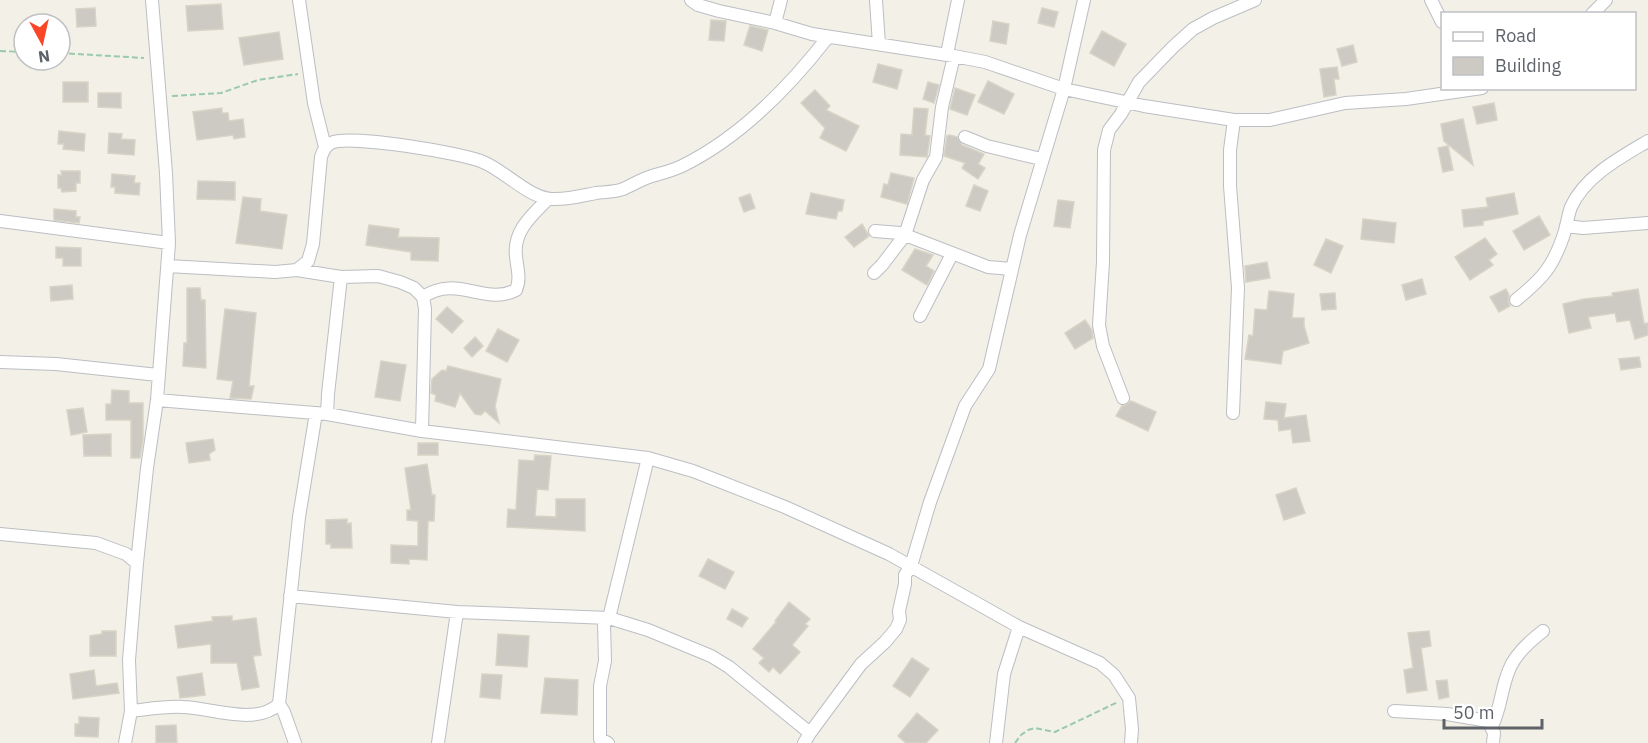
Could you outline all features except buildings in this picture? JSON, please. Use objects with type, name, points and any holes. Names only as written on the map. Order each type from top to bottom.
[{"type":"street","points":[[125,743],[132,711],[129,660],[147,468],[157,400],[169,243],[169,212],[152,0]]},
{"type":"street","points":[[299,0],[314,103],[325,147]]},
{"type":"street","points":[[691,0],[698,5],[719,11],[812,34],[985,62],[1064,89],[1234,120],[1270,120],[1345,102],[1406,99],[1474,90]]},
{"type":"street","points":[[775,23],[781,0]]},
{"type":"street","points":[[876,0],[879,44]]},
{"type":"street","points":[[874,273],[905,235],[922,180],[936,157],[958,0]]},
{"type":"street","points":[[290,596],[456,612],[609,618],[648,630],[711,656],[729,666],[807,738],[861,664],[885,642],[900,620],[899,611],[905,575],[911,566],[930,502],[965,406],[989,369],[1041,159],[1064,89],[1084,0]]},
{"type":"street","points":[[1123,398],[1103,346],[1100,326],[1104,150],[1109,130],[1139,82],[1193,29],[1255,0]]},
{"type":"street","points":[[1431,0],[1441,18]]},
{"type":"street","points":[[1594,12],[1606,0]]},
{"type":"street","points":[[297,270],[308,261],[313,244],[321,157],[325,147],[332,142],[346,140],[418,147],[461,155],[485,163],[523,187],[548,199],[568,200],[621,189],[681,167],[701,155],[756,114],[792,81],[828,37]]},
{"type":"street","points":[[1233,413],[1238,288],[1230,186],[1230,150],[1234,120]]},
{"type":"street","points":[[965,137],[987,146],[1041,159]]},
{"type":"street","points":[[1516,300],[1541,279],[1555,257],[1572,206],[1586,185],[1617,159],[1648,141]]},
{"type":"street","points":[[423,297],[434,290],[443,288],[497,294],[509,294],[516,290],[519,283],[515,254],[519,234],[532,215],[548,199]]},
{"type":"street","points":[[0,221],[169,243]]},
{"type":"street","points":[[1566,226],[1583,228],[1648,223]]},
{"type":"street","points":[[875,231],[905,235],[988,267],[1012,269]]},
{"type":"street","points":[[920,316],[952,254]]},
{"type":"street","points":[[168,266],[275,272],[297,270],[341,277],[378,276],[414,288],[423,297],[425,309],[422,431]]},
{"type":"street","points":[[295,743],[279,704],[299,517],[327,394],[341,277]]},
{"type":"street","points":[[0,362],[56,364],[158,375]]},
{"type":"street","points":[[157,400],[321,413],[422,431],[648,458],[693,471],[744,490],[889,554],[1019,627],[1100,663],[1114,675],[1129,698],[1131,743]]},
{"type":"street","points":[[602,742],[600,686],[605,661],[604,624],[609,618],[648,458]]},
{"type":"street","points":[[0,534],[96,543],[126,554],[137,563]]},
{"type":"street","points":[[438,743],[456,612]]},
{"type":"street","points":[[996,743],[1004,674],[1019,627]]},
{"type":"street","points":[[1493,743],[1492,726],[1499,710],[1509,669],[1532,639],[1543,631]]},
{"type":"street","points":[[132,711],[184,707],[258,715],[271,711],[279,704]]},
{"type":"street","points":[[1394,711],[1474,718],[1488,721],[1492,726]]},
{"type":"path","points":[[72,54],[158,59]]},
{"type":"path","points":[[160,97],[221,93],[258,80],[310,73]]},
{"type":"path","points":[[1015,743],[1028,730],[1035,728],[1055,732],[1129,698]]}]
